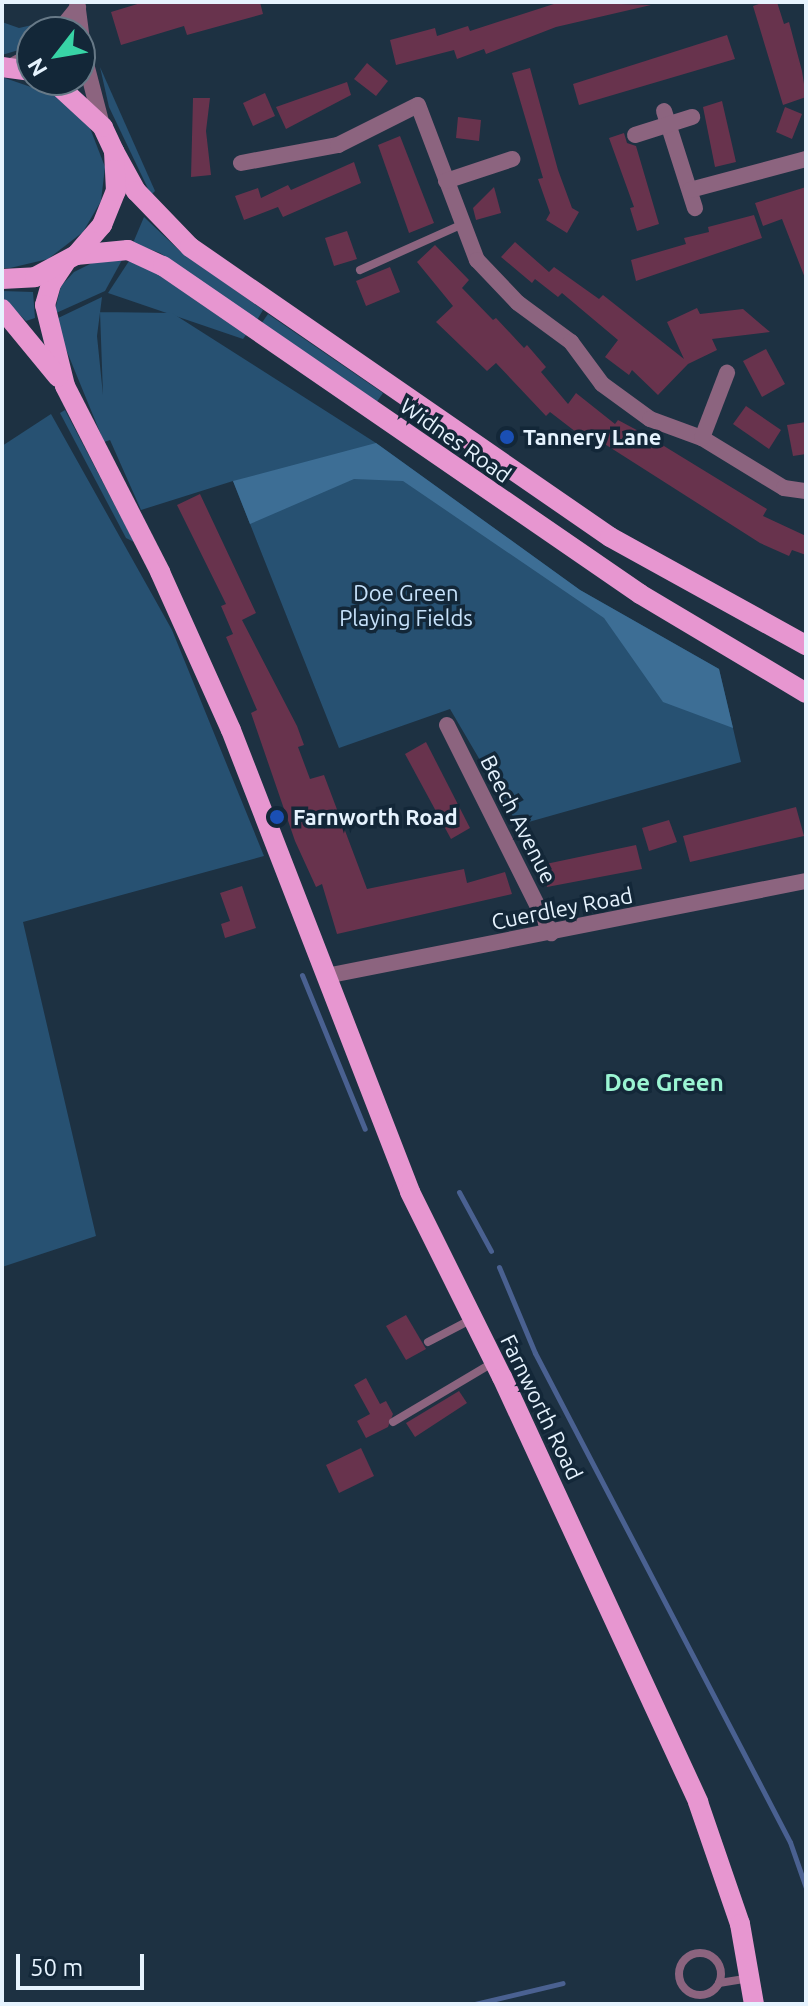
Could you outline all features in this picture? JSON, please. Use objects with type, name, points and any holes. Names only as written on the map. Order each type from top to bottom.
[{"type":"main road","points":[[69,96],[103,127]]},
{"type":"main road","name":"Widnes Road","points":[[103,127],[136,191],[190,247],[610,537],[806,645]]},
{"type":"main road","name":"Farnworth Road","points":[[114,151],[116,191],[111,208],[51,284],[45,305],[65,386],[199,655],[410,1192],[495,1362],[698,1802],[740,1924],[754,2004]]},
{"type":"main road","name":"Widnes Road","points":[[2,279],[35,277],[70,259],[128,250],[163,266],[640,594],[806,693]]},
{"type":"main road","name":"Farnworth Road","points":[[2,309],[65,386]]},
{"type":"street","points":[[81,4],[91,93],[103,127]]},
{"type":"street","points":[[241,163],[338,145],[418,105],[477,260],[518,303],[571,342],[602,384],[650,419],[702,438],[784,488],[806,491]]},
{"type":"street","points":[[635,135],[666,118],[692,117]]},
{"type":"street","points":[[666,118],[695,208]]},
{"type":"street","points":[[446,181],[512,159]]},
{"type":"street","points":[[690,190],[806,159]]},
{"type":"street","points":[[702,438],[727,373]]},
{"type":"street","name":"Beech Avenue","points":[[447,725],[551,933]]},
{"type":"street","name":"Cuerdley Road","points":[[326,976],[806,881]]},
{"type":"lane","points":[[360,270],[463,224]]},
{"type":"lane","points":[[428,1342],[472,1319]]},
{"type":"lane","points":[[393,1422],[495,1362]]},
{"type":"lane","points":[[719,1983],[721,1969],[713,1957],[700,1953],[682,1963],[681,1983],[691,1993],[704,1995],[719,1983],[750,1978]]},
{"type":"green space","points":[[2,22],[16,27],[16,51],[2,55]]},
{"type":"green space","points":[[100,67],[155,191],[151,195],[109,107]]},
{"type":"green space","points":[[2,77],[16,82],[16,96],[55,96],[90,128],[105,167],[101,201],[83,232],[48,259],[2,268]]},
{"type":"green space","points":[[144,217],[180,251],[263,310],[257,320],[160,253],[133,243]]},
{"type":"green space","points":[[122,260],[105,291],[54,314],[61,286],[74,272],[92,263]]},
{"type":"green space","points":[[129,261],[156,273],[246,335],[243,339],[108,293]]},
{"type":"green space","points":[[2,291],[33,292],[35,318],[26,321],[2,297]]},
{"type":"green space","name":"Doe Green Playing Fields","points":[[102,297],[100,312],[172,313],[376,443],[580,590],[719,669],[741,762],[518,825],[450,709],[339,748],[233,481],[141,510],[110,440],[104,442],[54,320]],"holes":[[[100,312],[103,395],[97,336]]]},
{"type":"green space","points":[[268,314],[383,393],[376,403],[261,324]]},
{"type":"green space","points":[[65,410],[134,542],[126,538],[60,413]]},
{"type":"green space","points":[[51,414],[172,630],[264,856],[23,922],[96,1236],[2,1267],[2,446]]},
{"type":"shaded area","points":[[376,443],[580,590],[719,669],[733,728],[663,702],[604,618],[403,481],[354,479],[250,524],[233,481]]},
{"type":"building","points":[[144,2],[260,2],[263,14],[187,35],[184,26],[121,45],[111,12]]},
{"type":"building","points":[[560,2],[651,5],[556,27],[486,54],[484,49],[457,59],[454,50],[396,65],[390,40],[435,28],[437,36],[468,26],[470,31]]},
{"type":"building","points":[[777,2],[784,24],[789,22],[802,71],[806,97],[783,105],[753,6]]},
{"type":"building","points":[[727,35],[735,59],[579,105],[573,84]]},
{"type":"building","points":[[367,63],[388,81],[376,96],[354,79]]},
{"type":"building","points":[[530,68],[558,170],[572,208],[579,212],[567,233],[546,220],[550,213],[538,179],[543,178],[512,73]]},
{"type":"building","points":[[347,82],[351,95],[286,129],[276,107]]},
{"type":"building","points":[[265,93],[275,116],[253,126],[243,103]]},
{"type":"building","points":[[193,98],[210,98],[206,131],[211,175],[191,177]]},
{"type":"building","points":[[722,101],[736,162],[715,167],[703,107]]},
{"type":"building","points":[[785,107],[802,114],[792,139],[776,132]]},
{"type":"building","points":[[458,117],[481,120],[479,141],[456,138]]},
{"type":"building","points":[[624,133],[627,143],[636,146],[659,224],[637,231],[630,208],[634,207],[609,138]]},
{"type":"building","points":[[400,136],[434,223],[409,233],[378,145]]},
{"type":"building","points":[[354,162],[361,183],[283,217],[278,207],[244,220],[235,196],[258,188],[261,198],[288,185],[291,190]]},
{"type":"building","points":[[494,187],[501,213],[476,220],[473,208]]},
{"type":"building","points":[[806,187],[805,278],[782,219],[763,226],[755,203]]},
{"type":"building","points":[[754,215],[762,238],[636,281],[631,260],[686,244],[684,238],[709,232],[708,227]]},
{"type":"building","points":[[347,231],[357,259],[334,266],[325,238]]},
{"type":"building","points":[[515,242],[549,272],[554,267],[599,299],[603,295],[684,359],[667,322],[697,308],[700,314],[743,309],[770,332],[712,339],[717,350],[688,364],[658,395],[632,370],[629,375],[605,357],[618,340],[562,293],[558,297],[535,279],[532,283],[501,257]]},
{"type":"building","points":[[435,245],[469,280],[462,288],[524,348],[527,345],[546,367],[541,372],[568,404],[576,393],[615,424],[618,420],[646,435],[767,509],[763,516],[806,536],[806,555],[792,550],[789,556],[760,543],[589,434],[585,439],[550,412],[546,416],[496,363],[487,371],[436,322],[453,306],[417,262]]},
{"type":"building","points":[[390,267],[400,292],[366,306],[356,281]]},
{"type":"building","points":[[766,349],[785,384],[762,397],[743,361]]},
{"type":"building","points":[[746,406],[781,430],[769,449],[733,424]]},
{"type":"building","points":[[806,422],[806,454],[793,456],[787,425]]},
{"type":"building","points":[[200,494],[256,613],[242,620],[297,726],[304,745],[298,747],[310,779],[324,775],[367,889],[464,869],[467,883],[505,872],[512,894],[337,934],[322,884],[316,887],[295,841],[251,713],[257,710],[226,637],[233,634],[221,606],[226,604],[177,505]]},
{"type":"building","points":[[426,742],[470,828],[451,839],[405,754]]},
{"type":"building","points":[[796,807],[804,836],[690,862],[683,836]]},
{"type":"building","points":[[669,820],[677,842],[649,851],[642,828]]},
{"type":"building","points":[[636,845],[642,869],[547,887],[541,865]]},
{"type":"building","points":[[242,886],[256,928],[225,938],[221,924],[230,921],[220,893]]},
{"type":"building","points":[[406,1315],[426,1349],[406,1360],[386,1326]]},
{"type":"building","points":[[366,1378],[380,1404],[386,1401],[393,1414],[388,1427],[366,1438],[357,1421],[370,1414],[354,1385]]},
{"type":"building","points":[[459,1391],[467,1403],[415,1437],[406,1423]]},
{"type":"building","points":[[361,1448],[374,1476],[339,1493],[326,1465]]},
{"type":"waterway","points":[[302,975],[365,1129]]},
{"type":"waterway","points":[[459,1192],[491,1251]]},
{"type":"waterway","points":[[499,1267],[535,1353],[790,1842],[806,1888]]},
{"type":"waterway","points":[[475,2004],[563,1983]]},
{"type":"place","name":"Tannery Lane","points":[[507,437]]},
{"type":"place","name":"Farnworth Road","points":[[277,817]]},
{"type":"district","name":"Doe Green","points":[[664,1083]]}]
